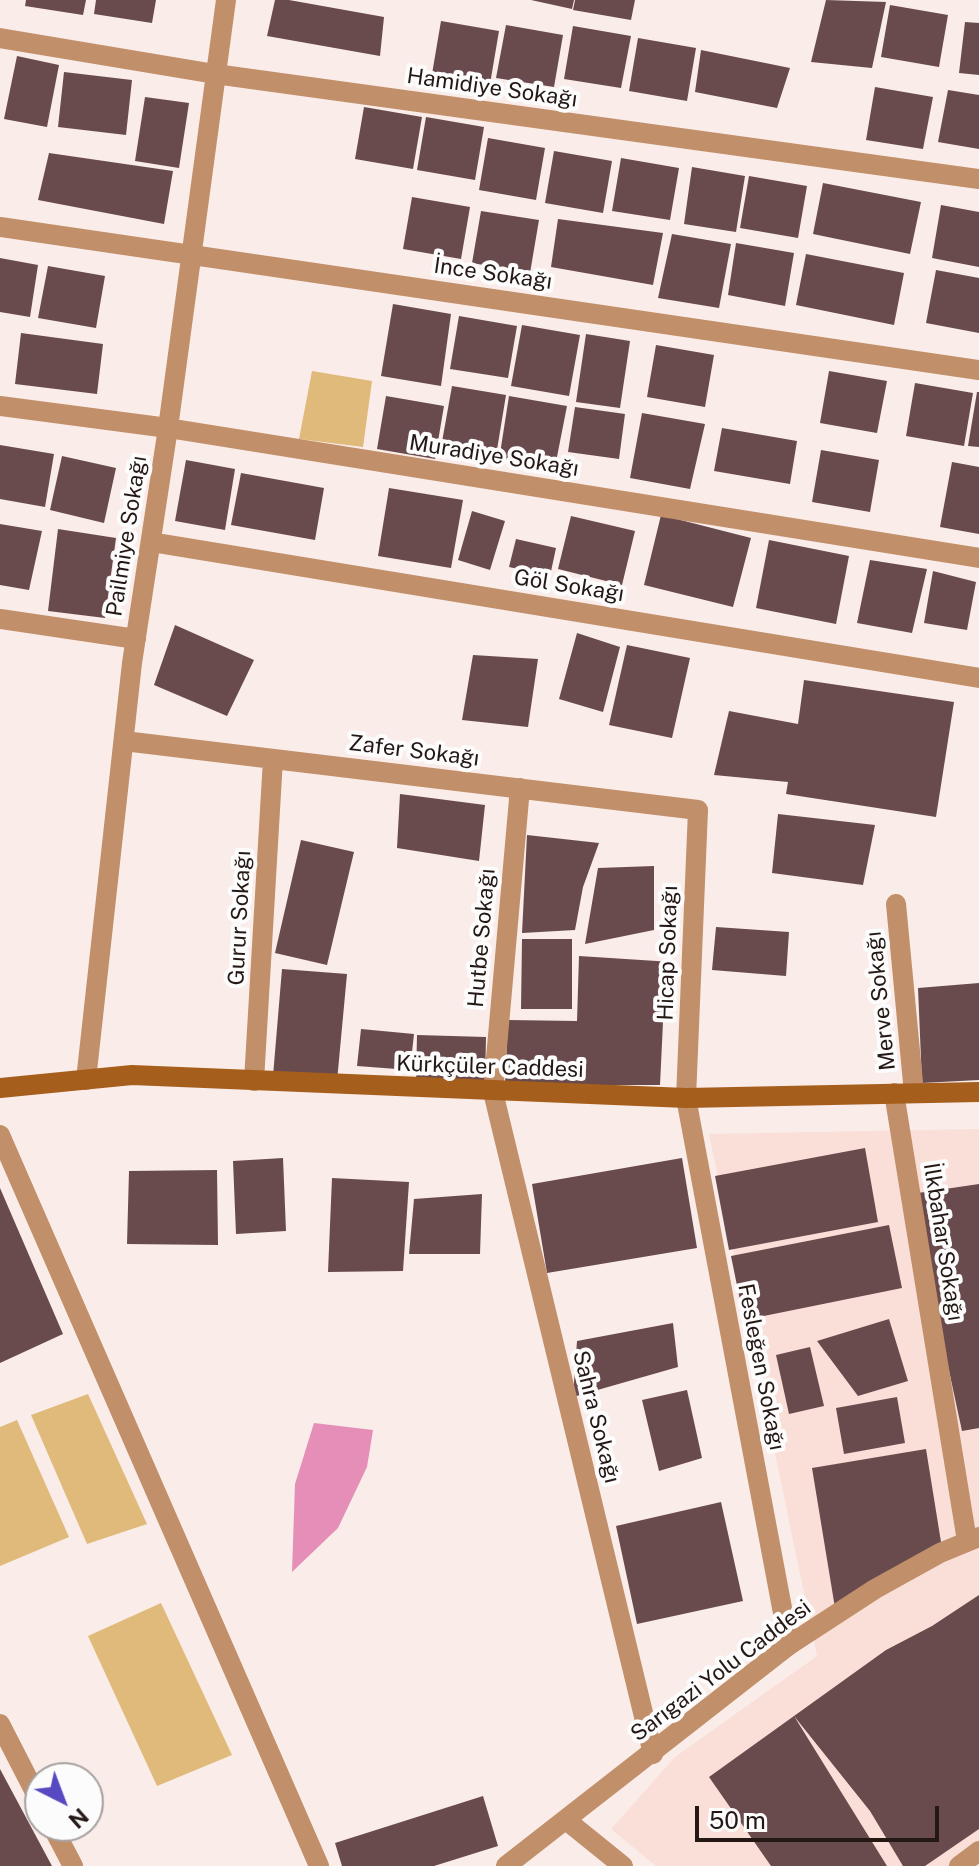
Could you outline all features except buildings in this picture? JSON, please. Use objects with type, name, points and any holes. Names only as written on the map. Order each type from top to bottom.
[{"type":"main road","name":"Kürkçüler Caddesi","points":[[0,1088],[132,1075],[686,1098],[979,1092]]},
{"type":"street","name":"Pailmiye Sokağı","points":[[86,1080],[136,639],[226,0]]},
{"type":"street","name":"Hamidiye Sokağı","points":[[0,38],[215,74],[979,179]]},
{"type":"street","name":"İnce Sokağı","points":[[0,227],[979,370]]},
{"type":"street","name":"Muradiye Sokağı","points":[[0,406],[168,428],[979,558]]},
{"type":"street","name":"Göl Sokağı","points":[[151,542],[979,678]]},
{"type":"street","points":[[0,619],[136,639]]},
{"type":"street","name":"Zafer Sokağı","points":[[124,741],[698,810]]},
{"type":"street","name":"Gurur Sokağı","points":[[254,1081],[273,759]]},
{"type":"street","name":"Hutbe Sokağı","points":[[493,1092],[520,788]]},
{"type":"street","name":"Hicap Sokağı","points":[[686,1098],[698,810]]},
{"type":"street","name":"Merve Sokağı","points":[[896,904],[904,1093]]},
{"type":"street","name":"Sahra Sokağı","points":[[493,1092],[653,1754]]},
{"type":"street","name":"İlkbahar Sokağı","points":[[904,1093],[973,1539]]},
{"type":"street","name":"Fesleğen Sokağı","points":[[686,1098],[789,1645]]},
{"type":"street","points":[[0,1135],[319,1866]]},
{"type":"street","name":"Sarıgazi Yolu Caddesi","points":[[506,1866],[789,1645],[875,1589],[973,1539]]},
{"type":"street","points":[[0,1724],[24,1771]]},
{"type":"street","points":[[566,1820],[623,1866]]},
{"type":"street","points":[[60,1842],[73,1866]]},
{"type":"street","points":[[959,1866],[979,1851]]},
{"type":"shaded area","points":[[312,371],[372,381],[363,447],[299,439]]},
{"type":"shaded area","points":[[979,1129],[979,1866],[656,1866],[611,1829],[675,1757],[817,1656],[709,1134]]},
{"type":"shaded area","points":[[88,1394],[147,1524],[87,1544],[31,1415]]},
{"type":"shaded area","points":[[17,1420],[69,1537],[0,1566],[0,1427]]},
{"type":"shaded area","points":[[314,1423],[373,1430],[367,1467],[338,1528],[292,1572],[295,1484]]},
{"type":"shaded area","points":[[161,1603],[232,1755],[157,1786],[88,1636]]}]
